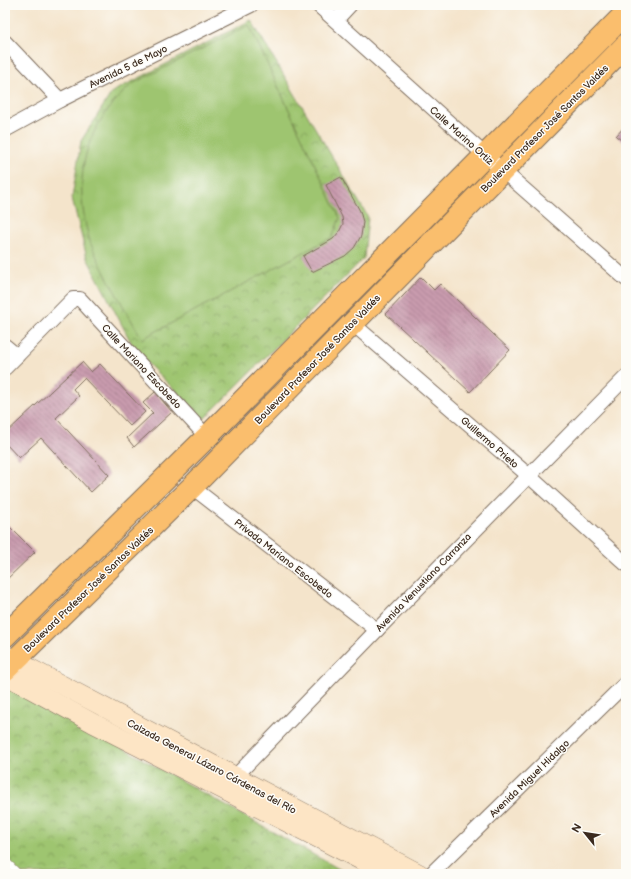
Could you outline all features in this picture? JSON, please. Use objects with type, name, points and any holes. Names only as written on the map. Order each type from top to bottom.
[{"type":"main road","points":[[5,636],[207,437],[626,13]]},
{"type":"main road","name":"Boulevard Profesor José Santos Valdés","points":[[7,665],[192,487],[626,45]]},
{"type":"street","name":"Avenida 5 de Mayo","points":[[5,130],[60,100],[251,5]]},
{"type":"street","name":"Calle Marino Ortiz","points":[[318,5],[626,279]]},
{"type":"street","points":[[336,20],[350,5]]},
{"type":"street","points":[[5,42],[60,100]]},
{"type":"street","name":"Calle Mariano Escobedo","points":[[17,356],[72,299],[80,299],[207,437]]},
{"type":"street","name":"Guillermo Prieto","points":[[352,323],[528,475],[626,564]]},
{"type":"street","points":[[5,346],[17,356],[5,368]]},
{"type":"street","name":"Avenida Venustiano Carranza","points":[[228,784],[528,475],[626,377]]},
{"type":"street","name":"Privada Mariano Escobedo","points":[[192,487],[377,630]]},
{"type":"street","name":"Calzada General Lázaro Cárdenas del Río","points":[[7,665],[228,784],[388,874]]},
{"type":"street","name":"Avenida Miguel Hidalgo","points":[[431,874],[626,683]]},
{"type":"street","name":"Calzada General Lázaro Cárdenas del Río","points":[[228,784],[420,874]]},
{"type":"lane","points":[[5,860],[19,874]]},
{"type":"green space","points":[[251,20],[368,217],[364,258],[204,419],[136,352],[87,258],[72,198],[81,141],[112,92]]},
{"type":"green space","points":[[249,25],[340,218],[332,237],[142,339],[102,268],[88,236],[83,209],[82,190],[83,172],[91,140],[107,111],[118,97],[132,84]]},
{"type":"green space","points":[[8,684],[348,874],[5,874],[5,687]]},
{"type":"building","points":[[626,125],[626,144],[616,136]]},
{"type":"building","points":[[341,177],[360,211],[363,222],[361,236],[354,248],[345,256],[312,272],[303,256],[333,239],[343,224],[342,217],[326,185]]},
{"type":"building","points":[[421,277],[434,290],[440,284],[510,350],[470,392],[386,314]]},
{"type":"building","points":[[82,362],[91,372],[100,364],[145,412],[130,426],[84,378],[73,389],[79,396],[56,418],[109,475],[91,492],[41,438],[19,458],[5,443],[5,434]]},
{"type":"building","points":[[155,392],[172,412],[134,447],[127,438],[153,413],[143,403]]},
{"type":"building","points":[[5,522],[35,552],[5,581]]},
{"type":"building","points":[[5,868],[11,874],[5,874]]}]
